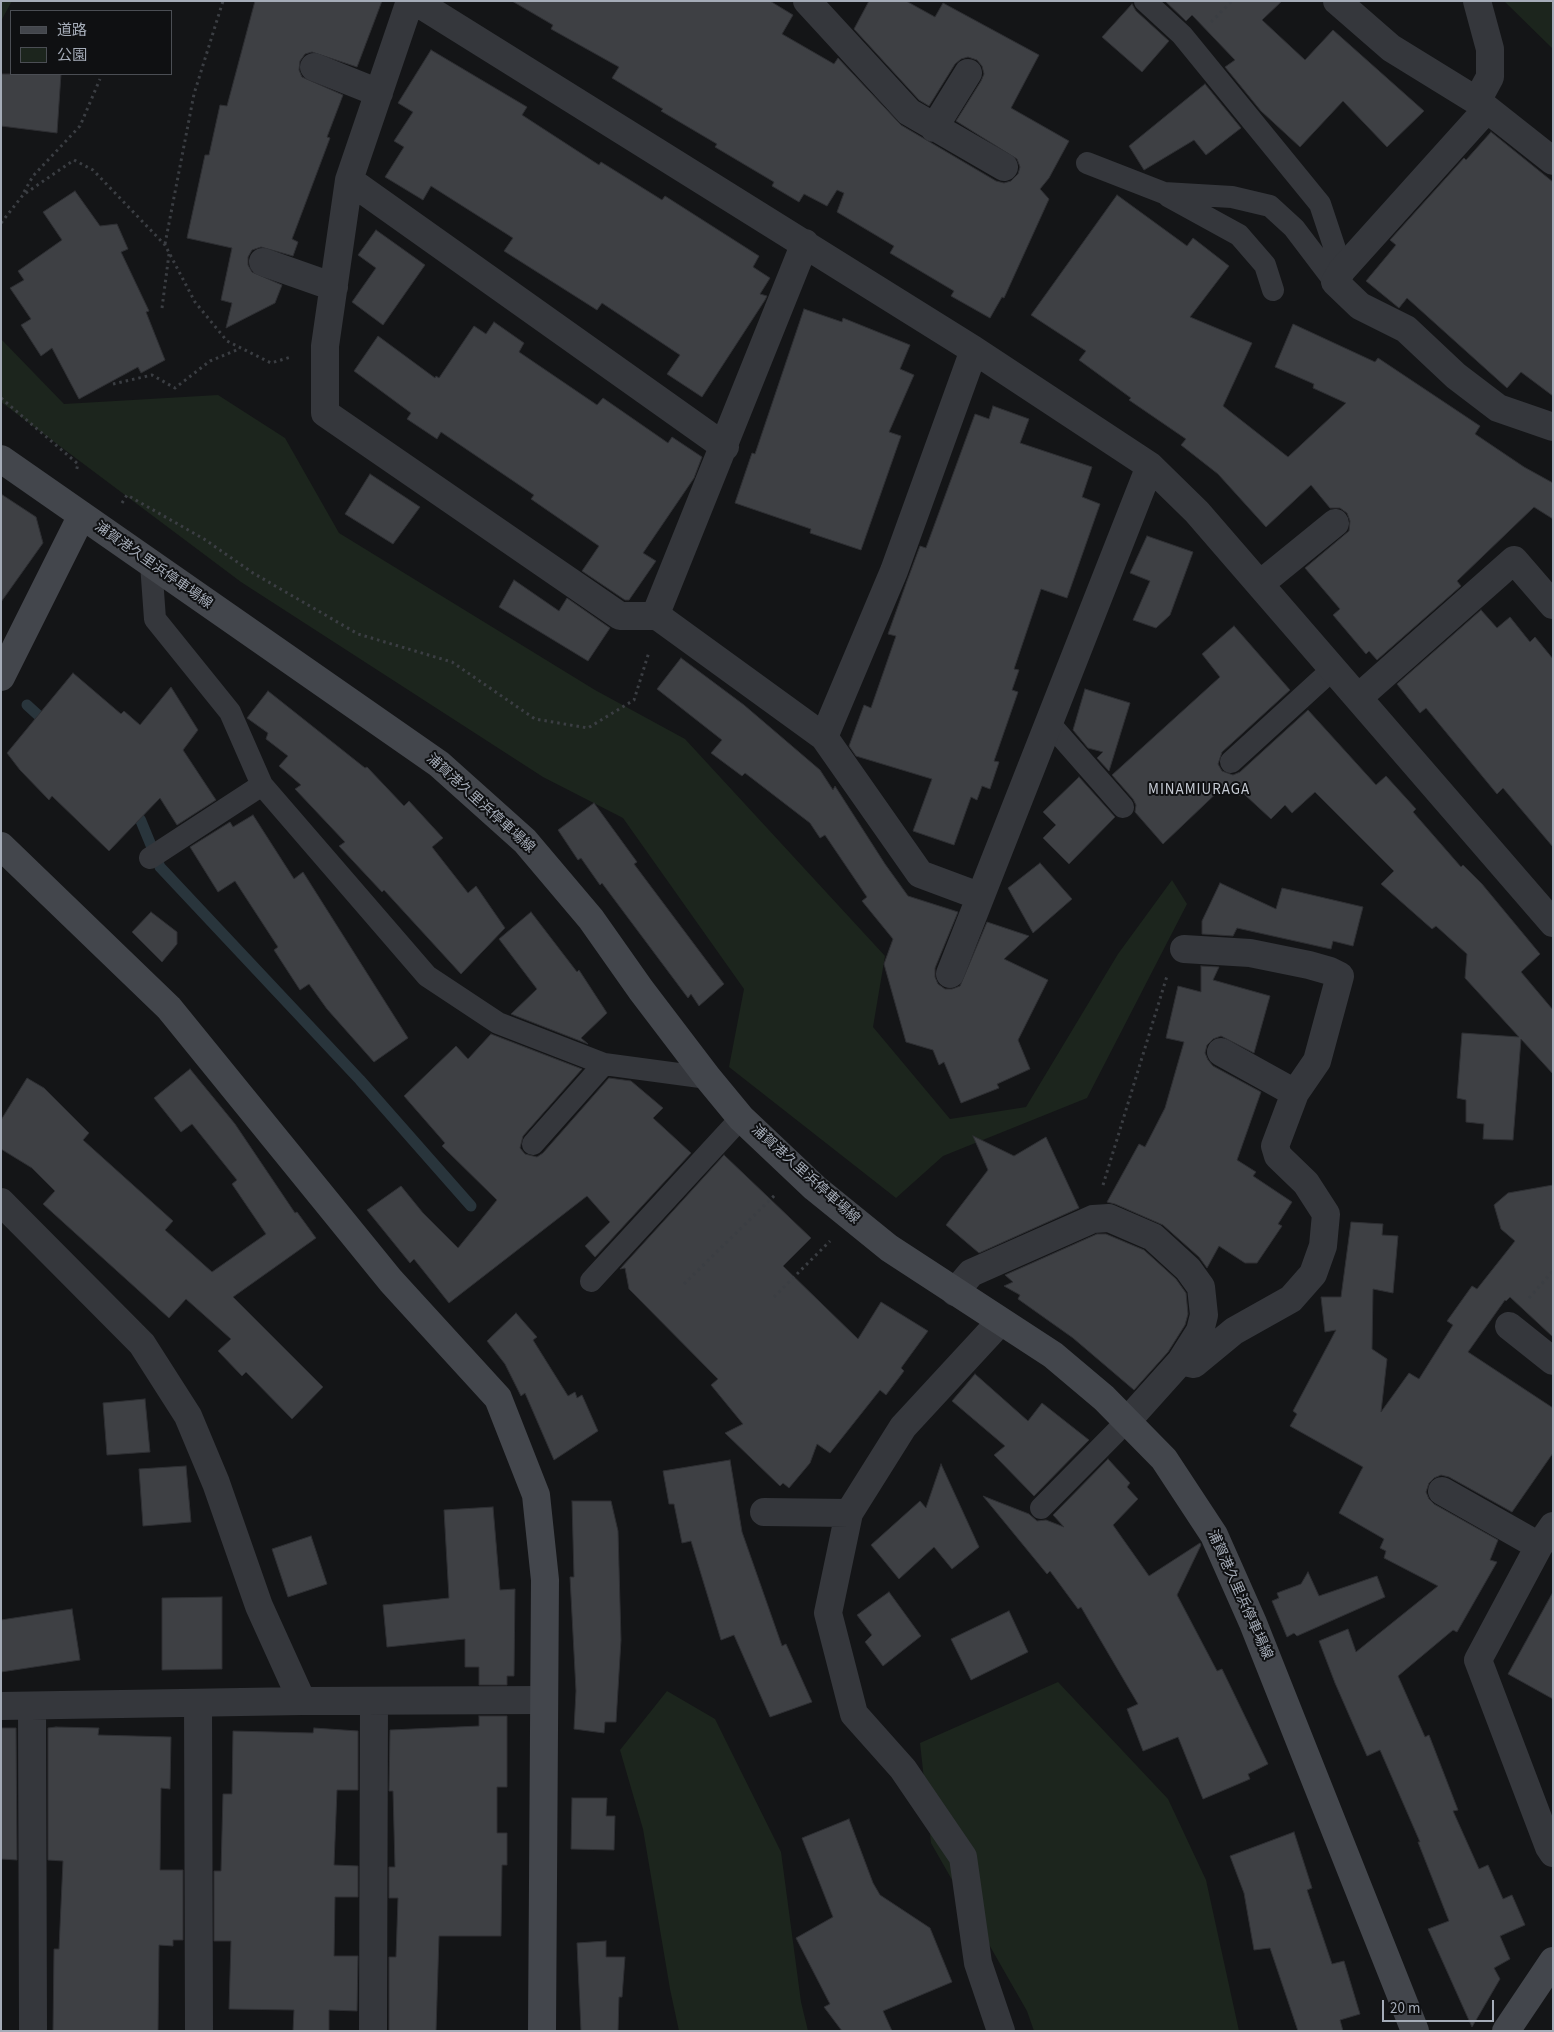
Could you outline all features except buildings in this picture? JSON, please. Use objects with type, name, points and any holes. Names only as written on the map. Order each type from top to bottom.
[{"type":"main road","name":"浦賀港久里浜停車場線","points":[[1,459],[81,517],[439,764],[525,841],[591,919],[641,990],[708,1078],[742,1118],[799,1172],[889,1248],[1053,1355],[1128,1420],[1164,1459],[1214,1535],[1261,1641],[1415,2031]]},
{"type":"main road","points":[[1,677],[81,517]]},
{"type":"main road","points":[[1,846],[169,1008],[391,1281],[498,1398],[536,1495],[544,1580],[542,2031]]},
{"type":"main road","points":[[1506,2031],[1553,1961]]},
{"type":"street","points":[[410,1],[349,180],[326,346],[325,413],[620,616],[658,617],[824,737],[920,874],[979,896]]},
{"type":"street","points":[[415,1],[974,350],[1150,466],[1197,512],[1553,923]]},
{"type":"street","points":[[807,1],[909,112],[1004,167]]},
{"type":"street","points":[[1337,1],[1391,48],[1482,105],[1553,162]]},
{"type":"street","points":[[1477,1],[1490,49],[1490,78],[1482,105],[1338,276],[1360,306],[1406,329],[1456,376],[1498,408],[1553,427]]},
{"type":"street","points":[[314,67],[379,93]]},
{"type":"street","points":[[934,128],[968,73]]},
{"type":"street","points":[[349,180],[725,447]]},
{"type":"street","points":[[658,617],[805,244]]},
{"type":"street","points":[[263,262],[334,287]]},
{"type":"street","points":[[824,737],[894,571],[974,350]]},
{"type":"street","points":[[950,974],[979,896],[1050,724],[1150,466]]},
{"type":"street","points":[[1260,584],[1335,523]]},
{"type":"street","points":[[1359,697],[1514,560],[1553,605]]},
{"type":"street","points":[[1181,1361],[1194,1364],[1234,1331],[1291,1299],[1313,1274],[1323,1246],[1326,1214],[1306,1183],[1278,1156],[1275,1146],[1295,1093],[1317,1061],[1340,976],[1309,965],[1250,953],[1184,949]]},
{"type":"street","points":[[1222,1052],[1295,1093]]},
{"type":"street","points":[[1,1202],[142,1344],[188,1416],[216,1483],[259,1606],[302,1701]]},
{"type":"street","points":[[955,1292],[971,1273],[1093,1219],[1109,1218],[1152,1237],[1188,1269],[1200,1287],[1204,1316],[1200,1331],[1181,1361],[1128,1420]]},
{"type":"street","points":[[1000,1322],[903,1427],[849,1513],[828,1613],[854,1714],[903,1769],[963,1857],[978,1963],[1001,2031]]},
{"type":"street","points":[[1509,1326],[1553,1361]]},
{"type":"street","points":[[1442,1491],[1546,1536],[1478,1660],[1549,1848],[1553,1853]]},
{"type":"street","points":[[764,1512],[849,1513]]},
{"type":"street","points":[[1,1706],[302,1701],[543,1700]]},
{"type":"street","points":[[373,2031],[374,1702]]},
{"type":"street","points":[[198,1704],[199,2031]]},
{"type":"street","points":[[32,1706],[33,2031]]},
{"type":"lane","points":[[1145,1],[1182,35],[1320,204],[1338,276]]},
{"type":"lane","points":[[1087,162],[1164,193],[1239,235],[1265,265],[1273,290]]},
{"type":"lane","points":[[1164,193],[1232,197],[1270,206],[1294,228],[1338,276]]},
{"type":"lane","points":[[151,564],[155,619],[230,712],[262,785],[427,976],[498,1023],[604,1064],[708,1078]]},
{"type":"lane","points":[[1231,762],[1334,668]]},
{"type":"lane","points":[[1050,724],[1123,807]]},
{"type":"lane","points":[[156,854],[262,785]]},
{"type":"lane","points":[[533,1144],[604,1064]]},
{"type":"lane","points":[[591,1280],[742,1118]]},
{"type":"lane","points":[[1041,1508],[1128,1420]]},
{"type":"path","points":[[165,245],[194,94],[223,1]]},
{"type":"path","points":[[1,223],[23,195],[33,176],[80,126],[100,80]]},
{"type":"path","points":[[23,195],[74,160],[94,170],[165,245],[195,302],[227,341],[271,363],[326,346]]},
{"type":"path","points":[[162,308],[169,253]]},
{"type":"path","points":[[113,384],[152,375],[175,388],[210,361],[239,348]]},
{"type":"path","points":[[1,398],[78,464],[75,476]]},
{"type":"path","points":[[119,508],[127,494],[204,538],[253,573],[358,634],[452,662],[535,719],[588,728],[634,700],[658,617]]},
{"type":"path","points":[[1093,1219],[1170,963],[1184,949]]},
{"type":"path","points":[[684,1284],[799,1172]]},
{"type":"path","points":[[774,1297],[853,1218]]},
{"type":"green space","points":[[1,1],[12,1],[1,21]]},
{"type":"green space","points":[[1504,1],[1553,1],[1553,49]]},
{"type":"green space","points":[[1,339],[64,404],[218,395],[285,438],[339,533],[595,690],[685,739],[885,956],[873,1027],[950,1119],[1026,1107],[1118,954],[1172,880],[1187,904],[1087,1098],[943,1156],[896,1198],[729,1067],[744,989],[623,818],[543,777],[241,582],[1,402]]},
{"type":"green space","points":[[1058,1682],[1168,1799],[1206,1880],[1239,2031],[1034,2031],[1027,2011],[931,1843],[920,1743]]},
{"type":"green space","points":[[667,1691],[715,1719],[781,1852],[801,2002],[808,2031],[679,2031],[643,1829],[620,1750]]},
{"type":"waterway","points":[[27,705],[49,725]]},
{"type":"waterway","points":[[133,808],[141,821],[160,867],[360,1080],[471,1206]]},
{"type":"district","name":"MINAMIURAGA","points":[[1199,791]]}]
